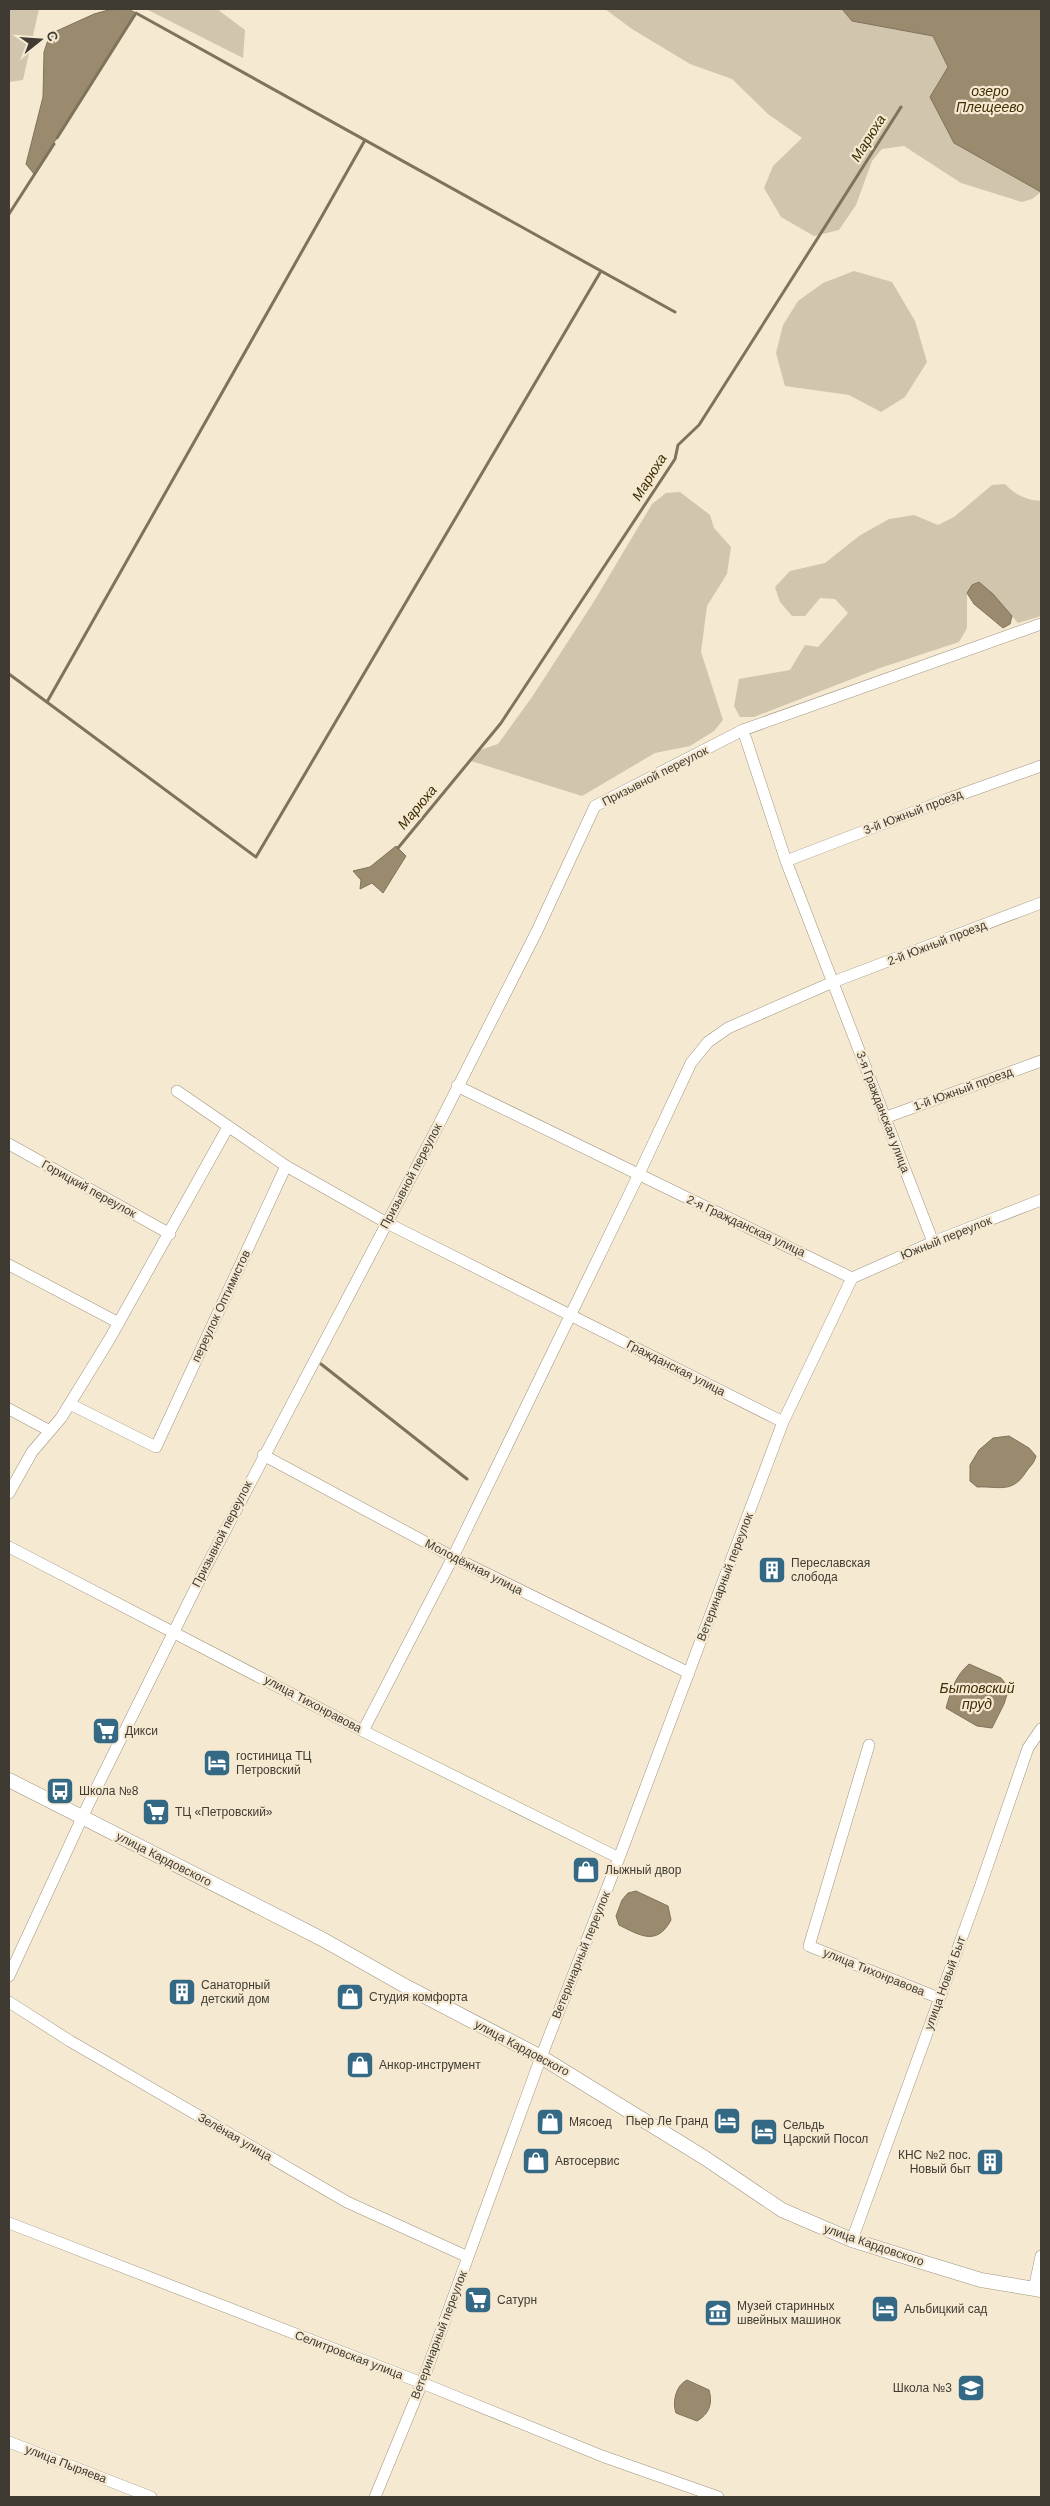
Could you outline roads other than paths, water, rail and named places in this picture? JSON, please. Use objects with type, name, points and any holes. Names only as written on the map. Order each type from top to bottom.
[{"type":"main road","name":"улица Кардовского","points":[[9,1780],[322,1939],[406,1987],[541,2057],[706,2158],[782,2210],[852,2240],[981,2280],[1038,2289]]},
{"type":"street","name":"Призывной переулок","points":[[9,1976],[82,1817],[174,1631],[263,1455],[387,1223],[537,931],[595,806],[743,730],[1041,624]]},
{"type":"street","name":"3-я Гражданская улица","points":[[743,730],[786,862],[933,1242]]},
{"type":"street","name":"3-й Южный проезд","points":[[786,862],[948,799],[1041,766]]},
{"type":"street","name":"2-й Южный проезд","points":[[833,982],[1041,903]]},
{"type":"street","points":[[363,1731],[453,1557],[691,1063],[708,1042],[728,1028],[833,982]]},
{"type":"street","name":"1-й Южный проезд","points":[[884,1118],[1041,1061]]},
{"type":"street","name":"2-я Гражданская улица","points":[[457,1086],[638,1176],[751,1228],[852,1278]]},
{"type":"street","name":"Гражданская улица","points":[[177,1091],[286,1166],[387,1223],[783,1422]]},
{"type":"street","points":[[9,1493],[32,1452],[70,1404],[119,1323],[228,1127]]},
{"type":"street","name":"Горицкий переулок","points":[[9,1144],[170,1234]]},
{"type":"street","name":"переулок Оптимистов","points":[[70,1404],[156,1447],[286,1166]]},
{"type":"street","name":"Южный переулок","points":[[852,1278],[933,1242],[1041,1200]]},
{"type":"street","points":[[9,1265],[119,1323]]},
{"type":"street","name":"Ветеринарный переулок","points":[[375,2497],[422,2383],[541,2057],[619,1858],[783,1422],[852,1278]]},
{"type":"street","points":[[9,1408],[50,1431]]},
{"type":"street","name":"Молодёжная улица","points":[[263,1455],[453,1557],[689,1673]]},
{"type":"street","name":"улица Тихонравова","points":[[9,1547],[174,1631],[363,1731],[619,1858]]},
{"type":"street","name":"улица Новый Быт","points":[[852,2240],[979,1890],[1028,1748],[1041,1729]]},
{"type":"street","name":"улица Тихонравова","points":[[870,1745],[809,1946],[939,1998]]},
{"type":"street","name":"Зелёная улица","points":[[9,2002],[70,2041],[347,2202],[468,2257]]},
{"type":"street","name":"Селитровская улица","points":[[9,2223],[422,2383],[602,2456],[718,2497]]},
{"type":"street","points":[[1038,2289],[1041,2256]]},
{"type":"street","name":"улица Пыряева","points":[[9,2442],[151,2497]]},
{"type":"water","points":[[112,9],[128,9],[136,13],[34,174],[26,164],[43,97],[44,52],[50,34],[94,14]]},
{"type":"water","name":"озеро Плещеево","points":[[842,9],[1041,9],[1041,192],[954,143],[930,97],[948,67],[933,36],[852,21]]},
{"type":"water","points":[[979,582],[993,594],[1012,616],[1010,624],[1003,628],[974,604],[967,593],[972,585]]},
{"type":"water","points":[[396,846],[406,856],[383,893],[372,883],[360,889],[361,880],[353,871],[370,867]]},
{"type":"water","points":[[1009,1436],[1029,1448],[1036,1456],[1033,1463],[1021,1479],[1010,1486],[998,1488],[977,1487],[970,1481],[970,1465],[979,1450],[993,1438]]},
{"type":"water","name":"Бытовский пруд","points":[[969,1664],[1001,1678],[1009,1688],[1004,1704],[992,1728],[977,1726],[946,1708],[957,1679]]},
{"type":"water","points":[[636,1891],[668,1906],[671,1920],[666,1928],[654,1936],[634,1933],[619,1925],[616,1916],[622,1900],[628,1893]]},
{"type":"water","points":[[687,2380],[709,2390],[709,2408],[697,2421],[676,2413],[675,2409],[676,2394],[683,2382]]},
{"type":"waterway","points":[[57,138],[136,13],[675,312]]},
{"type":"waterway","name":"Марюха","points":[[398,848],[501,723],[675,459],[678,445],[699,425],[901,107]]},
{"type":"waterway","points":[[47,702],[365,140]]},
{"type":"waterway","points":[[9,214],[54,144]]},
{"type":"waterway","points":[[9,674],[256,857],[601,271]]},
{"type":"waterway","points":[[321,1364],[467,1479]]},
{"type":"place","name":"Переславская слобода","points":[[772,1570]]},
{"type":"place","name":"Дикси","points":[[106,1731]]},
{"type":"place","name":"гостиница ТЦ Петровский","points":[[217,1763]]},
{"type":"place","name":"Школа №8","points":[[60,1791]]},
{"type":"place","name":"ТЦ «Петровский»","points":[[156,1812]]},
{"type":"place","name":"Лыжный двор","points":[[586,1870]]},
{"type":"place","name":"Санаторный детский дом","points":[[182,1992]]},
{"type":"place","name":"Студия комфорта","points":[[350,1997]]},
{"type":"place","name":"Анкор-инструмент","points":[[360,2065]]},
{"type":"place","name":"Пьер Ле Гранд","points":[[727,2121]]},
{"type":"place","name":"Мясоед","points":[[550,2122]]},
{"type":"place","name":"Сельдь Царский Посол","points":[[764,2132]]},
{"type":"place","name":"Автосервис","points":[[536,2161]]},
{"type":"place","name":"КНС №2 пос. Новый быт","points":[[990,2162]]},
{"type":"place","name":"Сатурн","points":[[478,2300]]},
{"type":"place","name":"Альбицкий сад","points":[[885,2309]]},
{"type":"place","name":"Музей старинных швейных машинок","points":[[718,2313]]},
{"type":"place","name":"Школа №3","points":[[971,2388]]}]
